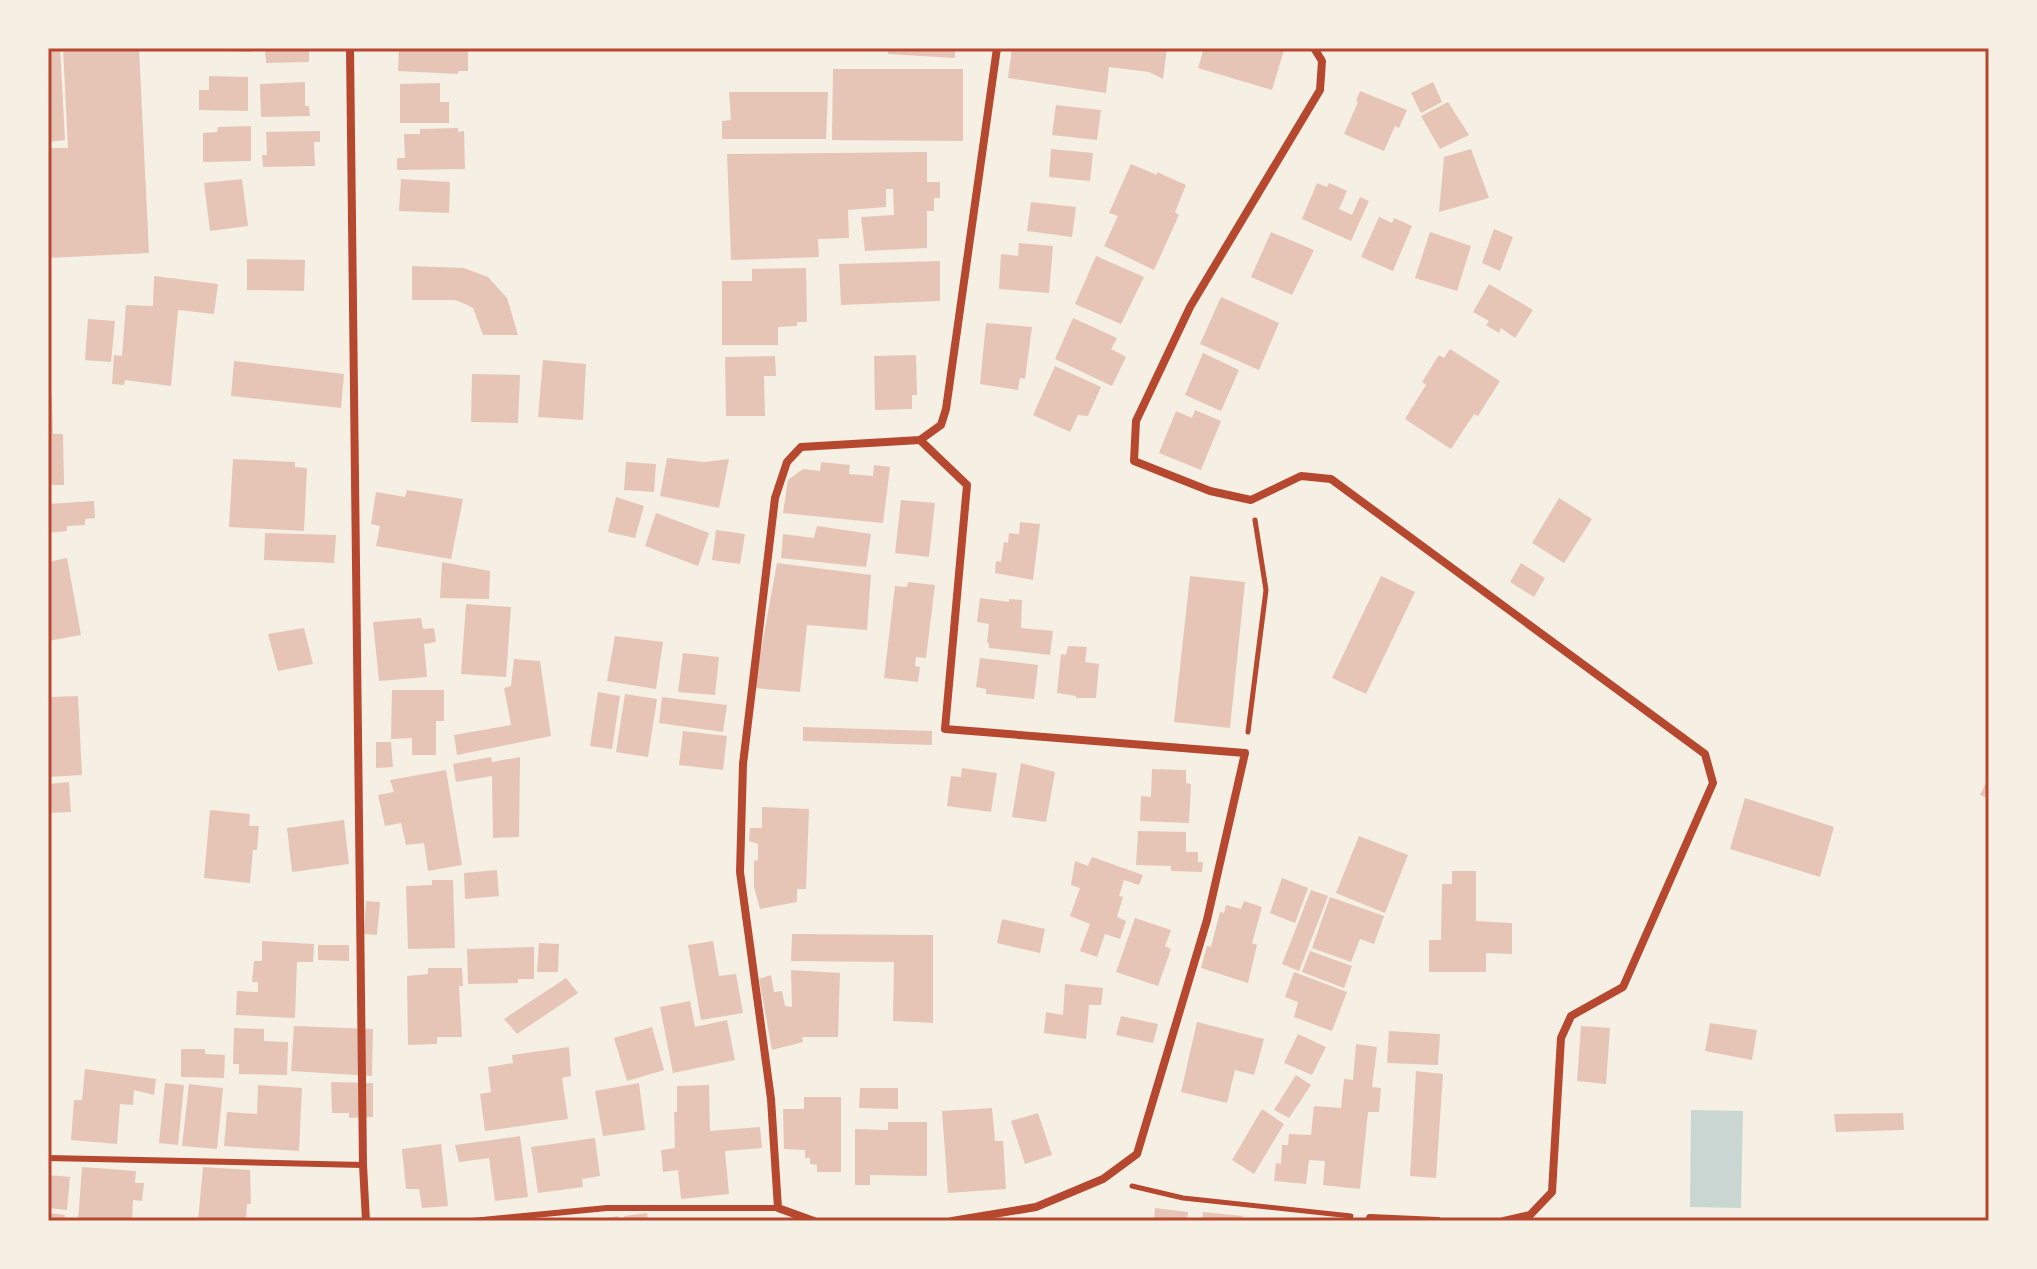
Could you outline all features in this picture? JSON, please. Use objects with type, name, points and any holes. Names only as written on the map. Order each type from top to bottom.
[{"type":"street","points":[[350,48],[366,1221]]},
{"type":"street","points":[[814,1221],[778,1208],[771,1099],[740,872],[743,764],[775,498],[787,462],[801,447],[920,440],[941,425],[946,409],[997,48]]},
{"type":"street","points":[[1314,48],[1322,61],[1320,90],[1190,307],[1136,421],[1134,461],[1210,491],[1251,500],[1301,476],[1331,479],[1705,754],[1713,783],[1623,987],[1571,1016],[1561,1038],[1552,1192],[1530,1215],[1504,1221]]},
{"type":"street","points":[[920,440],[967,485],[945,729],[1245,753],[1207,920],[1137,1154],[1103,1179],[1036,1207],[952,1221]]},
{"type":"street","points":[[1370,1218],[1438,1221]]},
{"type":"lane","points":[[48,1158],[363,1165]]},
{"type":"lane","points":[[472,1221],[607,1208],[778,1208]]},
{"type":"path","points":[[1245,753],[1266,590],[1251,500]]},
{"type":"path","points":[[1103,1179],[1183,1198],[1370,1218]]},
{"type":"shaded area","points":[[1691,1110],[1743,1111],[1741,1208],[1690,1207]]},
{"type":"building","points":[[48,48],[60,48],[65,140],[48,142]]},
{"type":"building","points":[[63,48],[139,48],[149,253],[48,258],[48,148],[68,148]]},
{"type":"building","points":[[223,48],[252,48],[252,52],[223,51]]},
{"type":"building","points":[[265,48],[309,48],[309,62],[266,63]]},
{"type":"building","points":[[399,48],[468,48],[468,71],[458,71],[458,74],[398,71]]},
{"type":"building","points":[[888,48],[955,48],[955,58],[888,54]]},
{"type":"building","points":[[1012,48],[1167,48],[1163,79],[1149,72],[1109,67],[1106,93],[1008,78]]},
{"type":"building","points":[[1204,48],[1284,50],[1272,90],[1198,68]]},
{"type":"building","points":[[833,69],[963,69],[963,141],[832,140]]},
{"type":"building","points":[[209,76],[248,77],[248,111],[199,110],[199,90],[209,90]]},
{"type":"building","points":[[305,82],[305,106],[309,106],[310,116],[261,117],[260,84]]},
{"type":"building","points":[[1433,82],[1442,102],[1421,113],[1411,93]]},
{"type":"building","points":[[440,83],[440,102],[449,102],[449,123],[400,123],[400,84]]},
{"type":"building","points":[[1360,91],[1407,110],[1399,128],[1395,126],[1384,151],[1344,134]]},
{"type":"building","points":[[729,92],[828,92],[826,139],[722,139],[722,121],[731,120]]},
{"type":"building","points":[[1448,102],[1469,135],[1440,149],[1421,116]]},
{"type":"building","points":[[1056,105],[1101,110],[1097,140],[1052,135]]},
{"type":"building","points":[[251,126],[251,161],[203,162],[203,133],[217,132],[218,127]]},
{"type":"building","points":[[458,128],[458,132],[464,131],[465,169],[397,170],[397,158],[405,158],[404,134],[420,134],[420,129]]},
{"type":"building","points":[[320,131],[320,142],[314,142],[315,166],[263,167],[262,155],[267,155],[266,132]]},
{"type":"building","points":[[1051,149],[1093,153],[1090,181],[1049,177]]},
{"type":"building","points":[[1471,149],[1489,198],[1439,212],[1444,157]]},
{"type":"building","points":[[927,152],[927,182],[940,182],[940,198],[934,198],[934,211],[927,211],[927,248],[865,251],[861,217],[894,215],[893,189],[886,189],[886,207],[848,210],[849,238],[818,239],[819,257],[731,260],[727,154]]},
{"type":"building","points":[[1131,164],[1186,185],[1175,212],[1179,215],[1154,270],[1104,246],[1118,216],[1109,213]]},
{"type":"building","points":[[242,179],[248,226],[210,231],[204,183]]},
{"type":"building","points":[[401,179],[450,182],[449,213],[399,211]]},
{"type":"building","points":[[1317,183],[1327,187],[1329,183],[1347,191],[1339,209],[1352,215],[1360,197],[1369,201],[1351,241],[1302,219]]},
{"type":"building","points":[[1031,202],[1076,207],[1072,237],[1027,231]]},
{"type":"building","points":[[1379,217],[1392,223],[1394,218],[1412,226],[1393,271],[1361,257]]},
{"type":"building","points":[[1494,229],[1513,237],[1500,271],[1482,263]]},
{"type":"building","points":[[1271,232],[1314,250],[1292,295],[1251,277]]},
{"type":"building","points":[[1430,232],[1471,246],[1457,291],[1415,278]]},
{"type":"building","points":[[1019,243],[1053,246],[1049,293],[999,289],[1001,254],[1018,256]]},
{"type":"building","points":[[1096,256],[1144,277],[1121,324],[1075,304]]},
{"type":"building","points":[[247,259],[305,260],[304,291],[247,290]]},
{"type":"building","points":[[940,261],[940,301],[841,305],[839,264]]},
{"type":"building","points":[[412,266],[464,268],[488,277],[507,298],[518,335],[483,335],[473,308],[454,300],[412,300]]},
{"type":"building","points":[[806,268],[807,322],[778,327],[778,345],[722,345],[722,281],[752,281],[752,269]]},
{"type":"building","points":[[154,276],[218,284],[214,314],[178,310],[171,386],[125,380],[124,385],[112,384],[114,355],[122,356],[126,305],[153,306]]},
{"type":"building","points":[[1489,284],[1533,310],[1515,338],[1501,328],[1499,333],[1486,325],[1489,321],[1473,312]]},
{"type":"building","points":[[1221,297],[1279,323],[1259,370],[1200,344]]},
{"type":"building","points":[[1073,318],[1117,338],[1111,349],[1126,357],[1112,386],[1055,359]]},
{"type":"building","points":[[88,319],[115,321],[111,362],[85,360]]},
{"type":"building","points":[[986,323],[1032,327],[1025,379],[1020,378],[1018,390],[980,384]]},
{"type":"building","points":[[1450,349],[1500,381],[1478,416],[1474,414],[1451,449],[1405,419],[1426,385],[1422,382],[1439,355],[1444,358]]},
{"type":"building","points":[[1203,353],[1239,370],[1221,411],[1185,395]]},
{"type":"building","points":[[916,355],[917,395],[912,395],[912,409],[875,410],[874,356]]},
{"type":"building","points":[[775,356],[776,376],[764,376],[765,416],[726,416],[725,357]]},
{"type":"building","points":[[543,360],[586,364],[583,420],[538,417]]},
{"type":"building","points":[[234,361],[344,374],[341,408],[231,396]]},
{"type":"building","points":[[1055,366],[1101,387],[1088,416],[1078,415],[1070,432],[1033,415]]},
{"type":"building","points":[[472,374],[520,375],[518,423],[471,422]]},
{"type":"building","points":[[48,395],[52,395],[53,434],[63,434],[64,485],[48,485]]},
{"type":"building","points":[[1195,410],[1221,421],[1201,470],[1159,453],[1176,411],[1192,418]]},
{"type":"building","points":[[667,458],[704,462],[729,459],[719,508],[660,496]]},
{"type":"building","points":[[233,459],[295,462],[295,467],[307,468],[304,531],[229,527]]},
{"type":"building","points":[[626,462],[656,464],[654,492],[624,490]]},
{"type":"building","points":[[821,462],[850,465],[849,474],[873,476],[874,465],[890,467],[883,523],[783,513],[788,480],[803,469],[820,471]]},
{"type":"building","points":[[407,490],[463,499],[451,559],[376,546],[380,526],[371,524],[376,492],[405,497]]},
{"type":"building","points":[[616,497],[644,506],[635,538],[608,532]]},
{"type":"building","points":[[1559,498],[1592,519],[1564,563],[1532,543]]},
{"type":"building","points":[[901,500],[935,503],[929,557],[895,553]]},
{"type":"building","points":[[94,501],[95,518],[85,519],[85,525],[67,526],[67,531],[48,533],[48,504]]},
{"type":"building","points":[[656,513],[709,533],[698,566],[645,546]]},
{"type":"building","points":[[1020,522],[1040,524],[1033,580],[995,573],[996,561],[1001,562],[1004,542],[1008,543],[1009,533],[1019,534]]},
{"type":"building","points":[[817,526],[871,534],[866,567],[781,558],[783,534],[814,538]]},
{"type":"building","points":[[716,530],[745,534],[740,564],[712,560]]},
{"type":"building","points":[[265,533],[336,535],[334,563],[264,560]]},
{"type":"building","points":[[67,558],[81,635],[48,641],[48,562]]},
{"type":"building","points":[[442,562],[490,571],[489,599],[440,598]]},
{"type":"building","points":[[777,563],[871,575],[867,630],[807,625],[800,692],[754,688]]},
{"type":"building","points":[[1521,563],[1545,578],[1534,597],[1510,582]]},
{"type":"building","points":[[1190,576],[1245,582],[1230,728],[1174,722]]},
{"type":"building","points":[[1381,576],[1415,592],[1366,694],[1332,678]]},
{"type":"building","points":[[908,582],[935,585],[926,658],[916,657],[915,666],[920,667],[918,682],[884,678],[895,586],[907,587]]},
{"type":"building","points":[[980,598],[1009,602],[1009,599],[1022,600],[1021,628],[1053,631],[1050,655],[989,648],[989,624],[977,622]]},
{"type":"building","points":[[466,604],[511,607],[506,677],[461,674]]},
{"type":"building","points":[[421,618],[423,629],[434,628],[436,642],[424,644],[427,677],[379,681],[373,622]]},
{"type":"building","points":[[304,628],[313,664],[278,671],[268,634]]},
{"type":"building","points":[[615,636],[663,642],[656,689],[607,681]]},
{"type":"building","points":[[1068,646],[1087,647],[1085,662],[1099,664],[1096,698],[1076,698],[1057,693],[1061,654],[1066,655]]},
{"type":"building","points":[[683,653],[719,657],[715,695],[678,692]]},
{"type":"building","points":[[980,658],[1038,665],[1034,699],[986,694],[986,689],[976,687]]},
{"type":"building","points":[[514,659],[540,661],[551,736],[457,755],[454,735],[511,725],[504,688],[511,686]]},
{"type":"building","points":[[392,690],[444,690],[444,721],[436,721],[436,755],[412,755],[412,738],[391,739]]},
{"type":"building","points":[[598,692],[620,696],[612,749],[590,746]]},
{"type":"building","points":[[625,694],[657,699],[648,757],[616,752]]},
{"type":"building","points":[[78,696],[82,775],[48,777],[48,697]]},
{"type":"building","points":[[662,697],[727,705],[723,732],[659,723]]},
{"type":"building","points":[[803,727],[932,731],[932,745],[803,741]]},
{"type":"building","points":[[683,731],[727,736],[723,770],[679,765]]},
{"type":"building","points":[[376,742],[391,742],[393,767],[376,768]]},
{"type":"building","points":[[491,757],[492,762],[520,757],[519,837],[493,838],[492,776],[456,782],[453,764]]},
{"type":"building","points":[[1021,763],[1055,772],[1046,822],[1012,817]]},
{"type":"building","points":[[962,768],[997,773],[991,812],[947,806],[951,776],[961,777]]},
{"type":"building","points":[[1152,769],[1186,770],[1186,783],[1191,784],[1189,823],[1140,821],[1141,796],[1151,797]]},
{"type":"building","points":[[446,770],[462,865],[428,871],[424,843],[406,845],[401,823],[385,826],[378,795],[394,792],[390,780]]},
{"type":"building","points":[[1989,776],[1989,799],[1980,795]]},
{"type":"building","points":[[69,782],[71,812],[48,813],[48,784]]},
{"type":"building","points":[[1745,798],[1834,827],[1820,877],[1730,849]]},
{"type":"building","points":[[762,807],[809,809],[806,889],[797,889],[797,902],[760,909],[754,887],[754,861],[758,860],[758,844],[749,841],[750,828],[762,828]]},
{"type":"building","points":[[210,810],[250,814],[249,826],[259,826],[250,883],[204,878]]},
{"type":"building","points":[[344,820],[349,864],[292,872],[287,828]]},
{"type":"building","points":[[1138,831],[1186,832],[1186,852],[1198,852],[1198,862],[1203,862],[1202,872],[1171,871],[1171,866],[1136,865]]},
{"type":"building","points":[[1359,836],[1408,855],[1385,913],[1336,893]]},
{"type":"building","points":[[1092,857],[1143,875],[1139,885],[1124,880],[1117,917],[1126,921],[1120,939],[1105,934],[1097,957],[1080,951],[1090,924],[1070,916],[1080,888],[1071,885],[1075,861],[1088,866]]},
{"type":"building","points":[[497,870],[499,896],[465,899],[464,873]]},
{"type":"building","points":[[1452,871],[1476,871],[1476,921],[1512,923],[1512,954],[1486,953],[1486,972],[1429,972],[1429,940],[1441,940],[1442,884],[1452,884]]},
{"type":"building","points":[[1282,878],[1308,888],[1295,923],[1270,913]]},
{"type":"building","points":[[432,880],[453,880],[455,948],[408,949],[406,886],[432,885]]},
{"type":"building","points":[[1311,890],[1328,896],[1299,971],[1282,964]]},
{"type":"building","points":[[1330,897],[1384,916],[1374,944],[1360,939],[1351,962],[1312,948]]},
{"type":"building","points":[[366,901],[380,902],[377,935],[364,934]]},
{"type":"building","points":[[1244,901],[1262,907],[1252,943],[1257,945],[1248,983],[1201,968],[1207,946],[1211,947],[1220,912],[1224,913],[1226,905],[1241,909]]},
{"type":"building","points":[[1135,918],[1171,930],[1165,946],[1171,949],[1158,986],[1116,972]]},
{"type":"building","points":[[1002,919],[1045,929],[1040,953],[997,943]]},
{"type":"building","points":[[792,934],[933,935],[933,1023],[893,1021],[894,962],[791,961]]},
{"type":"building","points":[[262,941],[314,944],[313,962],[297,962],[295,1018],[236,1015],[237,991],[258,992],[258,982],[252,982],[254,961],[262,961]]},
{"type":"building","points":[[713,941],[719,976],[736,974],[743,1013],[701,1020],[688,945]]},
{"type":"building","points":[[539,943],[559,944],[558,972],[537,972]]},
{"type":"building","points":[[318,945],[349,945],[349,961],[318,960]]},
{"type":"building","points":[[534,947],[534,979],[518,979],[518,983],[468,984],[467,949]]},
{"type":"building","points":[[1310,951],[1352,966],[1344,988],[1302,972]]},
{"type":"building","points":[[428,968],[462,968],[463,986],[459,986],[462,1037],[437,1037],[437,1044],[408,1045],[407,976],[428,974]]},
{"type":"building","points":[[791,970],[840,973],[838,1037],[802,1037],[803,1042],[772,1050],[759,979],[771,975],[774,992],[782,991],[785,1006],[792,1007]]},
{"type":"building","points":[[1294,972],[1347,992],[1332,1031],[1294,1017],[1298,1002],[1285,997]]},
{"type":"building","points":[[566,978],[578,993],[517,1034],[504,1019]]},
{"type":"building","points":[[1065,984],[1103,988],[1101,1005],[1089,1005],[1086,1039],[1044,1033],[1046,1012],[1063,1015]]},
{"type":"building","points":[[690,1001],[695,1027],[727,1020],[735,1060],[673,1073],[660,1007]]},
{"type":"building","points":[[1121,1016],[1158,1024],[1153,1043],[1116,1035]]},
{"type":"building","points":[[1197,1022],[1264,1039],[1254,1075],[1235,1070],[1227,1103],[1181,1092]]},
{"type":"building","points":[[1710,1023],[1757,1030],[1752,1060],[1705,1051]]},
{"type":"building","points":[[294,1026],[373,1029],[372,1076],[291,1071]]},
{"type":"building","points":[[1581,1026],[1610,1028],[1606,1084],[1577,1081]]},
{"type":"building","points":[[652,1027],[664,1070],[627,1081],[614,1038]]},
{"type":"building","points":[[234,1028],[264,1029],[264,1041],[288,1042],[287,1075],[239,1074],[239,1064],[233,1064]]},
{"type":"building","points":[[1389,1031],[1440,1034],[1438,1065],[1387,1063]]},
{"type":"building","points":[[1298,1034],[1326,1047],[1312,1075],[1284,1063]]},
{"type":"building","points":[[1356,1044],[1377,1047],[1372,1087],[1381,1088],[1379,1112],[1368,1112],[1360,1189],[1323,1185],[1325,1161],[1309,1160],[1306,1184],[1274,1181],[1276,1163],[1281,1164],[1282,1145],[1288,1145],[1289,1134],[1311,1135],[1314,1106],[1341,1108],[1344,1079],[1353,1080]]},
{"type":"building","points":[[569,1047],[571,1076],[562,1078],[568,1119],[485,1131],[480,1094],[491,1092],[488,1067],[513,1063],[512,1055]]},
{"type":"building","points":[[181,1049],[205,1049],[205,1054],[225,1055],[224,1078],[181,1077]]},
{"type":"building","points":[[85,1069],[156,1079],[154,1095],[134,1090],[133,1105],[120,1104],[117,1144],[71,1140],[74,1100],[82,1100]]},
{"type":"building","points":[[1416,1071],[1443,1074],[1436,1178],[1410,1176]]},
{"type":"building","points":[[1296,1075],[1311,1085],[1289,1118],[1274,1110]]},
{"type":"building","points":[[331,1082],[373,1083],[373,1117],[349,1118],[349,1113],[332,1113]]},
{"type":"building","points":[[165,1083],[184,1085],[178,1145],[159,1143]]},
{"type":"building","points":[[639,1083],[645,1130],[603,1136],[595,1091]]},
{"type":"building","points":[[189,1084],[223,1088],[217,1149],[182,1146]]},
{"type":"building","points":[[258,1085],[302,1088],[299,1151],[224,1146],[227,1112],[257,1114]]},
{"type":"building","points":[[709,1085],[710,1131],[760,1127],[762,1148],[725,1151],[729,1194],[681,1199],[678,1170],[663,1172],[661,1150],[675,1148],[677,1086]]},
{"type":"building","points":[[860,1088],[898,1088],[898,1109],[859,1108]]},
{"type":"building","points":[[804,1097],[841,1097],[841,1172],[817,1172],[817,1165],[810,1164],[810,1158],[805,1158],[805,1150],[784,1149],[783,1109],[804,1109]]},
{"type":"building","points":[[992,1108],[995,1141],[1003,1141],[1006,1189],[948,1193],[942,1111]]},
{"type":"building","points":[[1262,1109],[1284,1124],[1254,1174],[1232,1160]]},
{"type":"building","points":[[1038,1113],[1052,1155],[1025,1164],[1011,1121]]},
{"type":"building","points":[[1903,1113],[1904,1130],[1836,1132],[1834,1114]]},
{"type":"building","points":[[888,1122],[927,1122],[927,1176],[870,1175],[870,1185],[855,1185],[855,1129],[888,1130]]},
{"type":"building","points":[[520,1136],[528,1197],[495,1201],[489,1158],[459,1162],[455,1145]]},
{"type":"building","points":[[595,1138],[600,1176],[582,1179],[583,1187],[538,1193],[531,1147]]},
{"type":"building","points":[[441,1144],[448,1206],[422,1208],[419,1189],[406,1189],[402,1149]]},
{"type":"building","points":[[82,1167],[136,1171],[135,1183],[144,1183],[142,1201],[133,1200],[132,1221],[78,1221]]},
{"type":"building","points":[[203,1167],[250,1170],[251,1204],[247,1204],[246,1221],[198,1221]]},
{"type":"building","points":[[48,1175],[70,1177],[67,1210],[48,1208]]},
{"type":"building","points":[[1155,1208],[1188,1212],[1187,1221],[1154,1221]]},
{"type":"building","points":[[1203,1212],[1243,1216],[1243,1221],[1202,1221]]},
{"type":"building","points":[[48,1213],[65,1215],[64,1221],[48,1221]]},
{"type":"building","points":[[647,1213],[648,1221],[625,1221],[624,1216]]},
{"type":"building","points":[[618,1216],[619,1221],[599,1221],[599,1219]]}]
